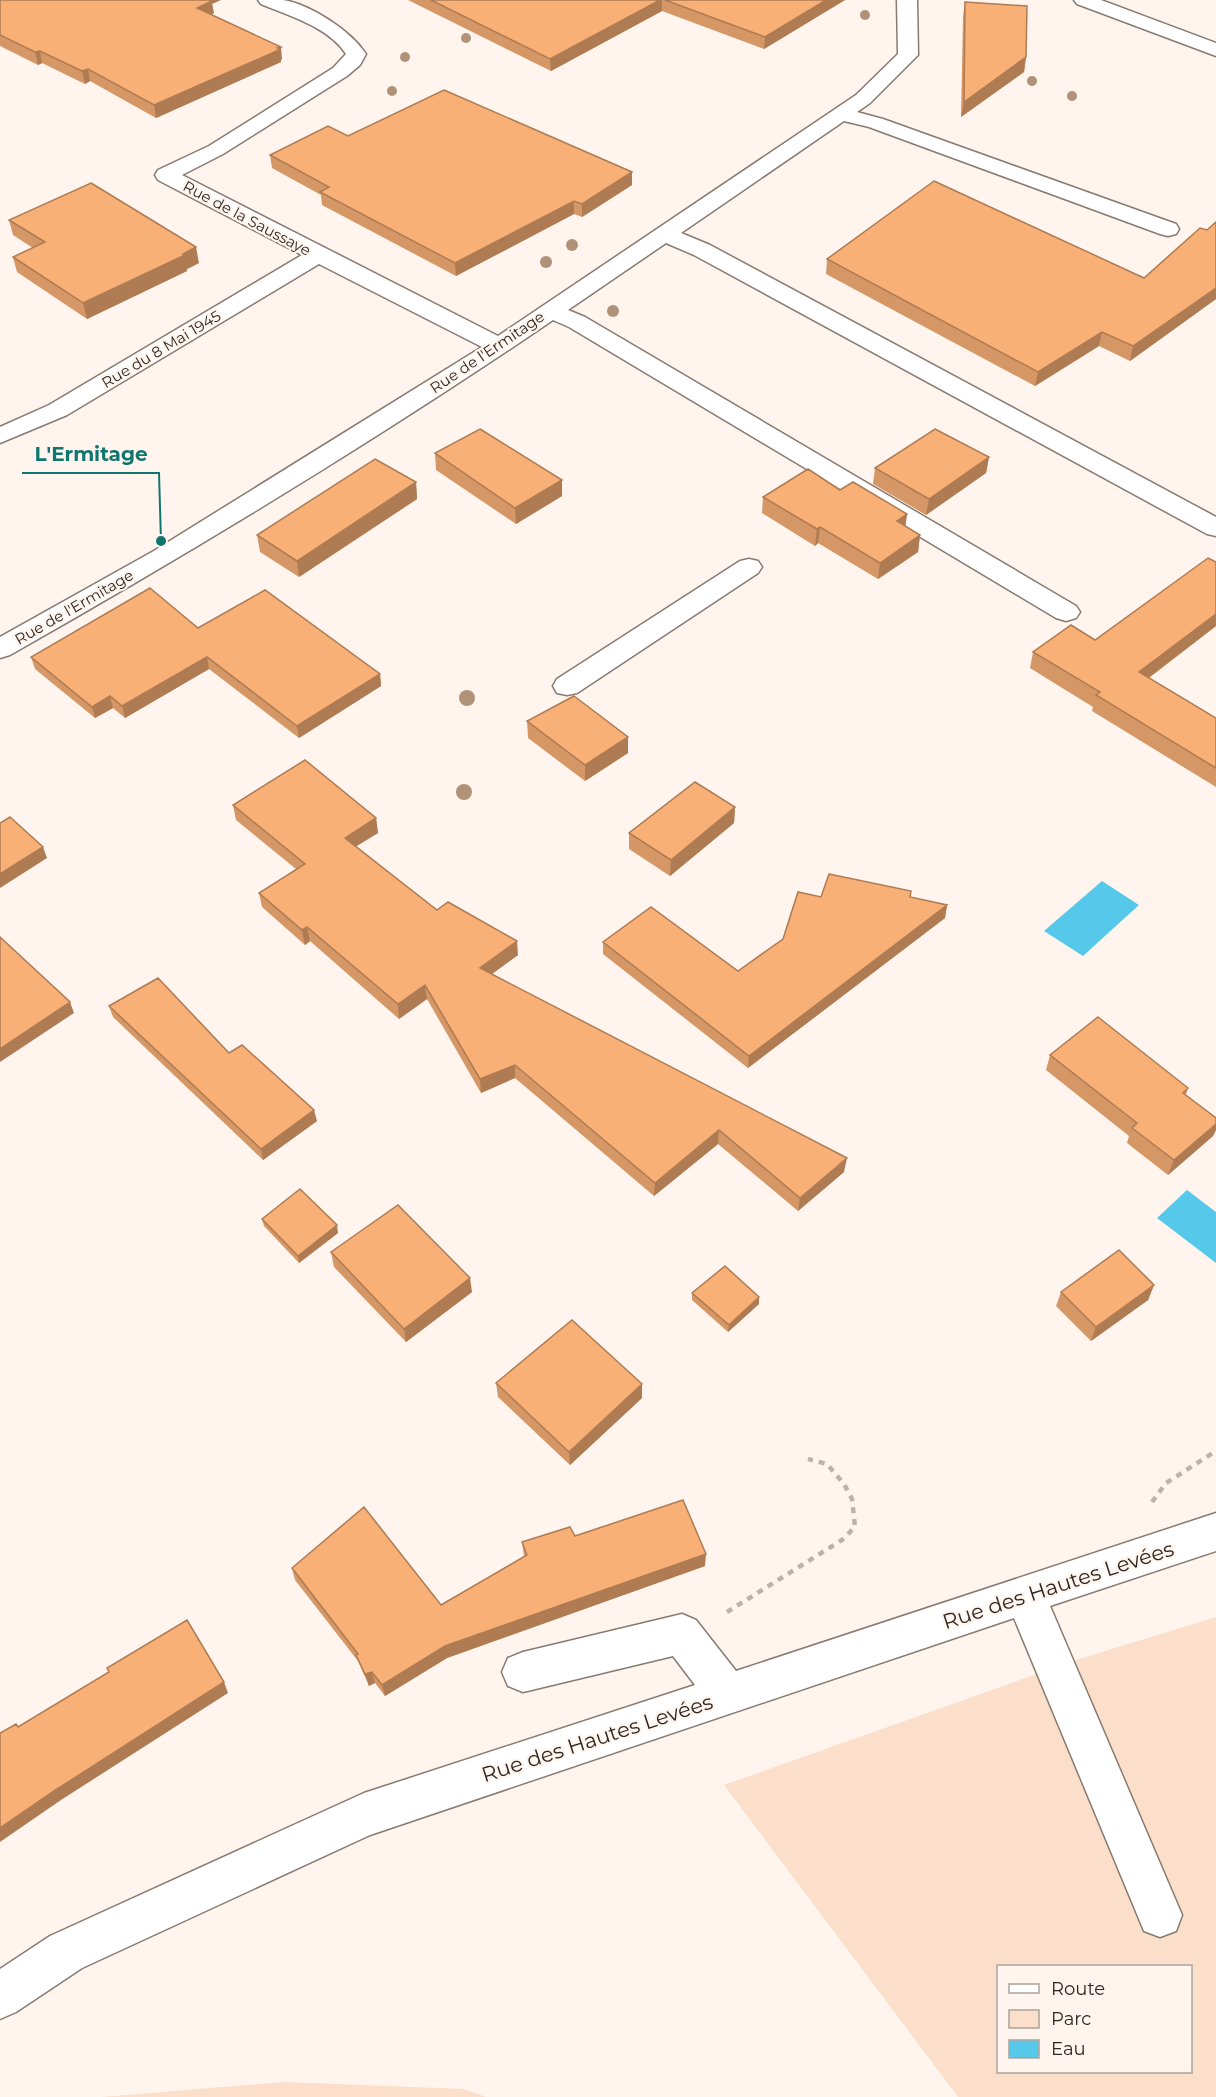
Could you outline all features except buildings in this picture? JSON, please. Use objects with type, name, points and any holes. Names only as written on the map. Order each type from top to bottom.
[{"type":"street","name":"Rue de la Saussaye","points":[[268,0],[335,32],[354,48],[356,54],[353,61],[340,72],[216,150],[166,175],[497,345]]},
{"type":"street","name":"Rue de l'Ermitage","points":[[0,650],[181,545],[455,376],[497,345],[863,99],[908,55],[907,0]]},
{"type":"street","points":[[1084,0],[1216,50]]},
{"type":"street","points":[[840,114],[876,123],[1168,229]]},
{"type":"street","points":[[663,233],[702,250],[1216,528]]},
{"type":"street","name":"Rue du 8 Mai 1945","points":[[0,436],[58,410],[318,255]]},
{"type":"street","points":[[549,310],[577,322],[1066,612]]},
{"type":"street","points":[[567,686],[749,567]]},
{"type":"street","name":"Rue des Hautes Levées","points":[[0,1996],[66,1952],[364,1815],[1216,1532]]},
{"type":"street","points":[[1025,1596],[1160,1915]]},
{"type":"street","points":[[523,1672],[682,1634],[728,1695]]},
{"type":"path","points":[[682,1634],[720,1617],[842,1540],[855,1527],[852,1499],[844,1484],[827,1464],[808,1459]]},
{"type":"green space","points":[[1216,1617],[1216,2097],[958,2097],[724,1785],[1079,1659]]},
{"type":"green space","points":[[285,2082],[464,2089],[486,2097],[101,2097]]},
{"type":"water","points":[[1102,881],[1139,905],[1083,956],[1044,931]]},
{"type":"water","points":[[1187,1190],[1216,1212],[1216,1263],[1157,1218]]},
{"type":"place","name":"L'Ermitage","points":[[161,541]]}]
